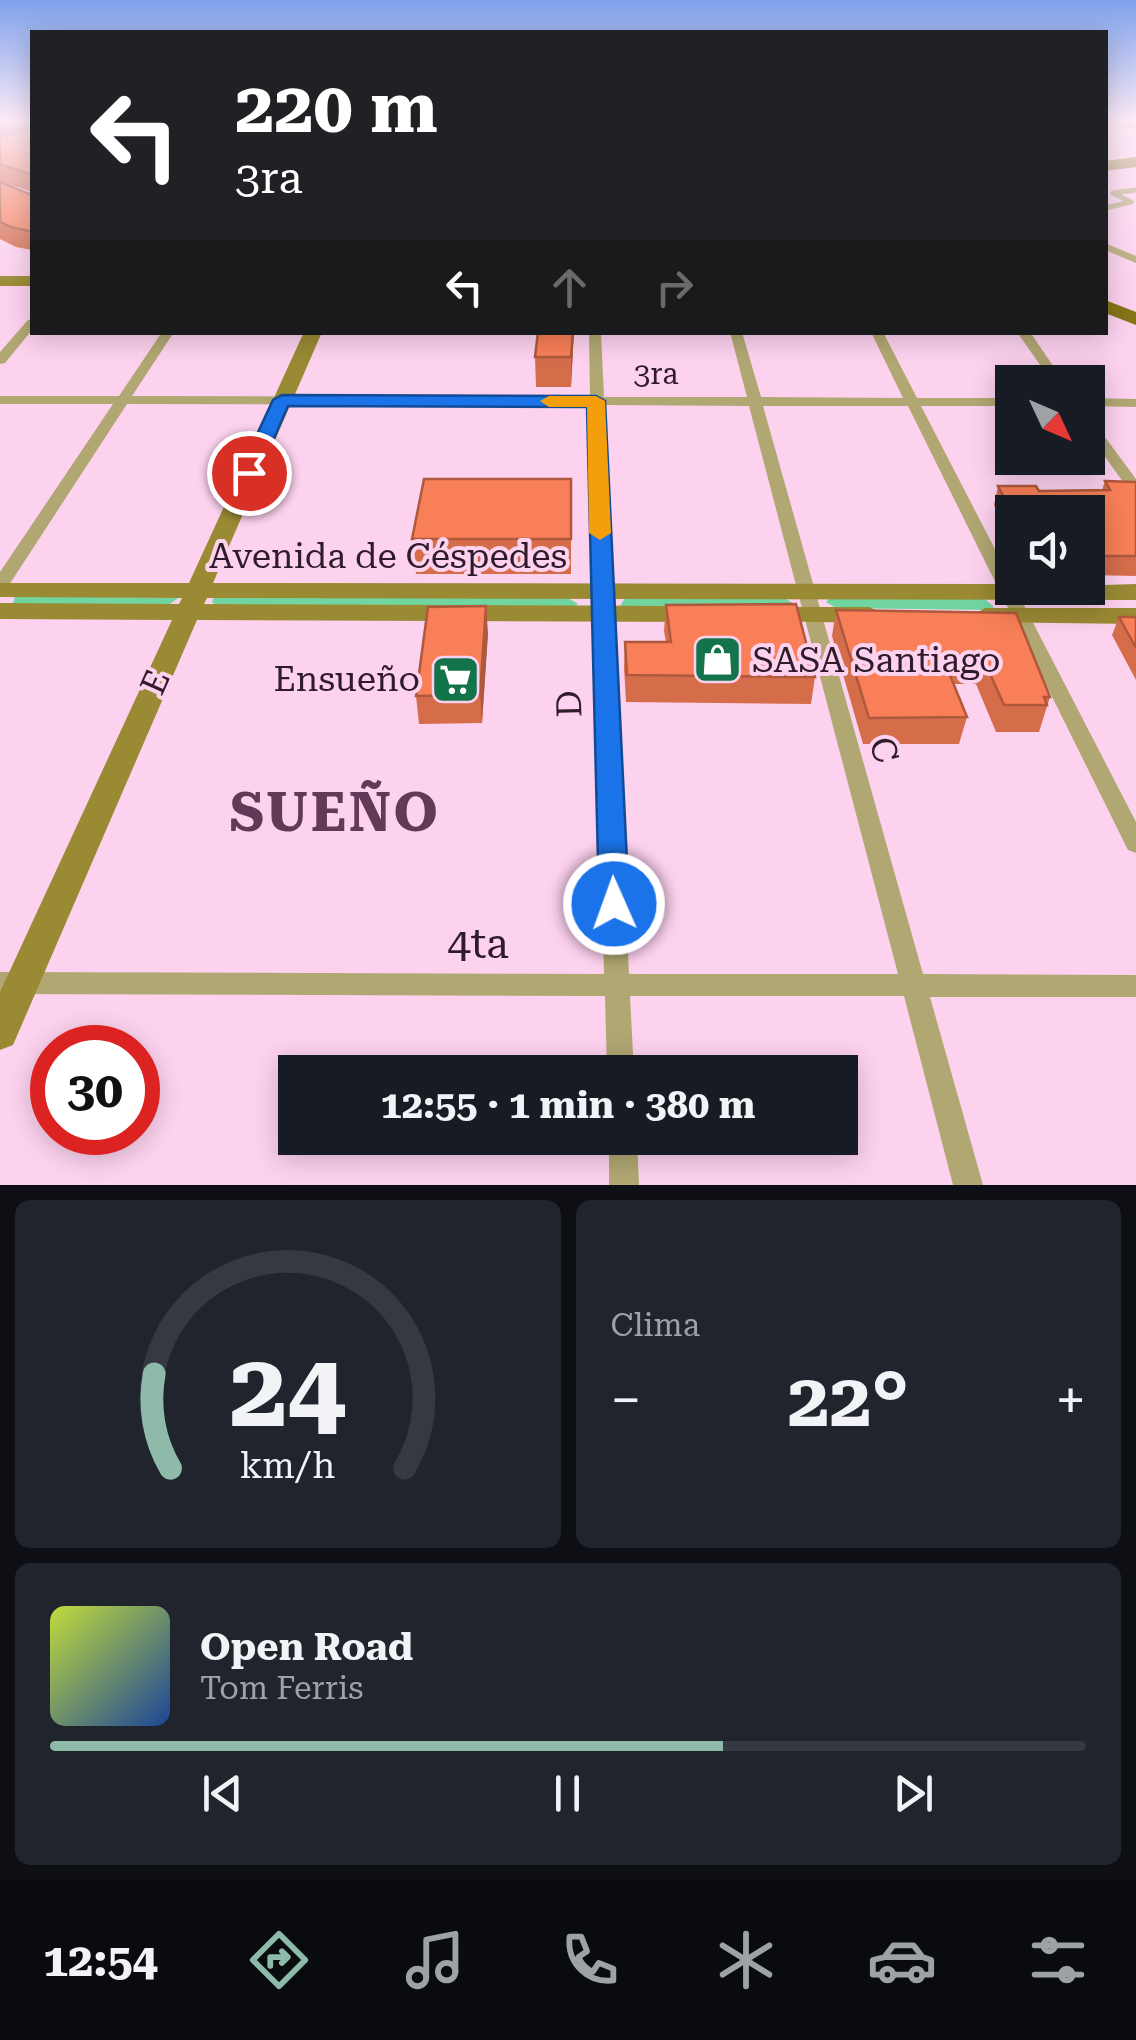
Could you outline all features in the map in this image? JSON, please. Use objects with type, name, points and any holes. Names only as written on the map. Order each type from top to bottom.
[{"type":"main road","points":[[0,281],[30,281]]},
{"type":"main road","points":[[1108,307],[1136,318]]},
{"type":"main road","points":[[1108,317],[1136,328]]},
{"type":"main road","name":"E","points":[[0,1034],[11,983],[312,335]]},
{"type":"main road","name":"Avenida de Céspedes","points":[[0,588],[191,600],[995,604]]},
{"type":"main road","name":"Avenida de Céspedes","points":[[1105,595],[1136,592]]},
{"type":"main road","name":"Avenida de Céspedes","points":[[0,610],[191,600]]},
{"type":"main road","name":"Avenida de Céspedes","points":[[1024,605],[1136,616]]},
{"type":"street","points":[[1108,248],[1136,244]]},
{"type":"street","points":[[1108,248],[1136,260]]},
{"type":"street","points":[[0,360],[30,325]]},
{"type":"street","points":[[0,588],[166,335]]},
{"type":"street","name":"D","points":[[595,335],[619,1055]]},
{"type":"street","name":"C","points":[[737,335],[968,1185]]},
{"type":"street","points":[[878,335],[995,566]]},
{"type":"street","points":[[1025,335],[1046,365]]},
{"type":"street","name":"3ra","points":[[0,400],[995,402]]},
{"type":"street","points":[[1105,402],[1136,403]]},
{"type":"street","points":[[1105,447],[1136,490]]},
{"type":"street","points":[[1015,605],[1136,844]]},
{"type":"street","name":"4ta","points":[[11,983],[1136,986]]},
{"type":"street","points":[[623,1155],[624,1185]]},
{"type":"lane","points":[[1108,207],[1131,202],[1113,193],[1136,190]]},
{"type":"green space","points":[[15,596],[177,599],[167,606],[13,604]]},
{"type":"green space","points":[[214,597],[568,598],[578,604],[215,605]]},
{"type":"green space","points":[[831,597],[985,599],[994,607],[836,608],[826,602]]},
{"type":"green space","points":[[625,598],[786,599],[796,605],[620,606]]},
{"type":"building","points":[[0,182],[30,194],[30,231],[0,222]]},
{"type":"building","points":[[538,335],[573,335],[571,357],[535,357]]},
{"type":"building","points":[[424,479],[571,479],[571,539],[412,539]]},
{"type":"building","points":[[1105,481],[1136,482],[1136,556],[1105,556],[1105,495],[1003,495],[998,486],[1036,486],[1039,491],[1110,490]]},
{"type":"building","points":[[796,604],[815,677],[627,675],[625,642],[671,642],[666,605]]},
{"type":"building","name":"Ensueño","points":[[486,606],[480,695],[416,696],[428,607]]},
{"type":"building","points":[[836,610],[1016,613],[1050,697],[1044,697],[1047,705],[1004,705],[983,658],[943,658],[967,717],[869,718]]},
{"type":"building","points":[[1119,617],[1136,617],[1136,648]]},
{"type":"slow traffic","points":[[549,401],[596,401],[600,533]]},
{"type":"place","name":"SASA Santiago","points":[[717,660]]},
{"type":"place","name":"Ensueño","points":[[455,679]]},
{"type":"district","name":"SUEÑO","points":[[335,812]]},
{"type":"route","points":[[249,473],[282,400],[596,401],[614,904]]}]
